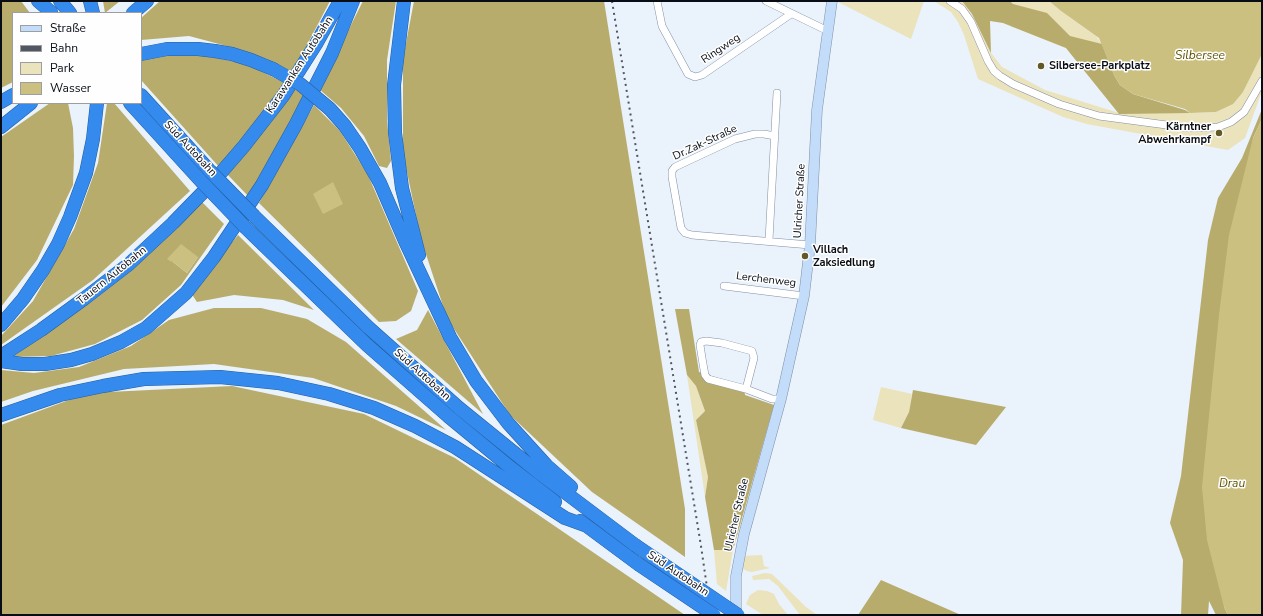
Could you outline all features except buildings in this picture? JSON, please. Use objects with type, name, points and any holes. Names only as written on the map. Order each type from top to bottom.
[{"type":"highway","points":[[38,1],[51,12]]},
{"type":"highway","points":[[42,1],[51,12]]},
{"type":"highway","points":[[60,1],[69,12]]},
{"type":"highway","points":[[90,1],[93,12]]},
{"type":"highway","points":[[134,12],[147,1]]},
{"type":"highway","name":"Karawanken Autobahn","points":[[208,179],[244,146],[282,96],[316,44],[340,1]]},
{"type":"highway","points":[[2,357],[22,364],[45,364],[71,360],[92,354],[120,342],[146,328],[186,293],[218,251],[262,185],[296,124],[332,53],[353,1]]},
{"type":"highway","points":[[404,1],[394,85],[395,133],[402,188],[429,292]]},
{"type":"highway","points":[[147,52],[180,49],[215,51],[232,54],[273,69],[300,84],[330,109],[346,126],[380,183],[404,241],[450,337],[476,381],[508,423],[570,487],[588,509]]},
{"type":"highway","points":[[1,102],[12,96]]},
{"type":"highway","name":"Süd Autobahn","points":[[142,96],[246,228],[367,345],[448,416],[511,468],[638,564],[714,615]]},
{"type":"highway","points":[[1,325],[23,299],[43,270],[58,244],[67,224],[86,173],[93,139],[97,104]]},
{"type":"highway","name":"Süd Autobahn","points":[[131,104],[208,179],[254,216],[369,328],[459,408],[538,472],[635,545],[737,615]]},
{"type":"highway","points":[[1,127],[30,105]]},
{"type":"highway","name":"Tauern Autobahn","points":[[2,357],[48,326],[129,264],[173,223],[208,179]]},
{"type":"highway","points":[[1,415],[60,395],[144,379],[220,377],[278,383],[329,394],[374,408],[415,426],[455,447],[565,518],[587,526]]},
{"type":"street","name":"Ringweg","points":[[657,1],[662,26],[688,74],[695,77],[702,75],[791,14]]},
{"type":"street","points":[[766,1],[828,31]]},
{"type":"street","name":"Ulricher Straße","points":[[737,615],[736,576],[744,534],[781,400],[804,296],[810,245],[817,110],[832,1]]},
{"type":"street","points":[[950,1],[962,9],[971,22],[988,61],[994,71],[1000,76],[1013,84],[1059,104],[1099,116],[1184,127],[1198,128],[1218,126],[1231,122],[1244,112],[1262,81]]},
{"type":"street","points":[[769,240],[777,93]]},
{"type":"street","name":"Dr.Zak-Straße","points":[[775,136],[755,134],[735,139],[675,167],[672,171],[681,228],[685,233],[704,236],[769,240],[810,245]]},
{"type":"street","name":"Lerchenweg","points":[[724,286],[804,296]]},
{"type":"street","points":[[746,389],[754,358],[752,351],[722,343],[706,341],[701,342],[700,348],[705,375],[708,380],[746,389],[772,399],[781,400]]},
{"type":"green space","points":[[836,1],[924,1],[911,39]]},
{"type":"green space","points":[[934,1],[962,1],[972,14],[991,53],[1002,67],[1045,90],[1119,113],[1216,112],[1243,92],[1262,54],[1262,91],[1245,138],[1228,150],[1087,124],[1063,117],[978,79],[964,35],[958,22],[951,12]]},
{"type":"green space","points":[[1010,1],[1049,1],[1096,36],[1102,44],[1115,76],[1103,94],[1066,48],[1010,26],[1013,4]]},
{"type":"green space","points":[[687,375],[696,386],[705,411],[696,420],[708,477],[705,497]]},
{"type":"green space","points":[[881,387],[912,394],[909,412],[901,428],[873,420]]},
{"type":"green space","points":[[714,550],[733,550],[726,591],[717,584]]},
{"type":"green space","points":[[762,555],[764,566],[770,568],[752,572],[743,569],[743,556]]},
{"type":"green space","points":[[765,573],[772,574],[806,607],[817,615],[800,615],[778,586],[769,579],[753,580],[752,576]]},
{"type":"green space","points":[[758,590],[767,591],[774,594],[779,604],[788,615],[763,615],[746,604],[750,595]]},
{"type":"shaded area","points":[[1,1],[21,1],[29,12],[12,12],[12,82],[1,88]]},
{"type":"shaded area","points":[[103,1],[120,1],[106,12],[105,12]]},
{"type":"shaded area","points":[[160,1],[330,1],[293,72],[267,59],[238,49],[189,36],[142,40],[142,17]]},
{"type":"shaded area","points":[[363,1],[396,1],[387,60],[387,121],[391,161],[387,168],[379,166],[364,136],[341,108],[319,89]]},
{"type":"shaded area","points":[[414,1],[604,1],[685,509],[685,557],[592,492],[510,415],[447,318],[421,239],[403,153],[403,59]]},
{"type":"shaded area","points":[[962,1],[1010,1],[1013,4],[1047,13],[1070,36],[1102,44],[1114,75],[1120,85],[1133,94],[1185,110],[1190,113],[1119,114],[1066,48],[1003,23],[990,21],[991,53],[972,14]]},
{"type":"shaded area","points":[[159,56],[206,56],[246,64],[285,83],[220,168],[142,81],[142,60]]},
{"type":"shaded area","points":[[294,88],[305,95],[249,197],[227,174]]},
{"type":"shaded area","points":[[49,104],[68,104],[73,128],[73,185],[37,260],[1,307],[1,137]]},
{"type":"shaded area","points":[[107,104],[115,104],[190,191],[93,280],[1,345],[1,336],[33,301],[74,229],[98,163]]},
{"type":"shaded area","points":[[314,105],[340,131],[368,175],[418,291],[411,311],[396,321],[379,322],[259,203]]},
{"type":"shaded area","points":[[1262,109],[1262,119],[1253,138],[1224,607],[1228,615],[1216,615],[1209,601],[1208,615],[1181,615],[1183,560],[1170,523],[1181,476],[1208,240],[1218,198],[1242,158]]},
{"type":"shaded area","points":[[201,201],[224,224],[181,285],[142,320],[95,344],[51,356],[12,357],[112,285]],"holes":[[[198,257],[187,273],[173,262]]]},
{"type":"shaded area","points":[[238,235],[314,310],[283,300],[234,295],[197,302],[191,293]]},
{"type":"shaded area","points":[[214,308],[261,308],[307,319],[346,342],[446,430],[396,406],[313,378],[214,364],[124,369],[33,391],[1,402],[1,370],[34,373],[79,367],[131,346],[169,320]]},
{"type":"shaded area","points":[[675,309],[689,309],[699,372],[744,386],[745,395],[774,405],[733,550],[714,550],[705,497],[708,477],[696,420],[705,411],[696,386],[687,375]]},
{"type":"shaded area","points":[[428,310],[483,414],[396,339],[417,330]]},
{"type":"shaded area","points":[[232,386],[364,414],[455,458],[685,615],[1,615],[1,425],[88,393]]},
{"type":"shaded area","points":[[913,390],[1006,407],[976,445],[901,428],[909,412]]},
{"type":"shaded area","points":[[881,580],[961,615],[858,615]]},
{"type":"water","name":"Silbersee","points":[[1049,1],[1262,1],[1262,54],[1243,92],[1233,104],[1216,112],[1190,113],[1185,109],[1133,94],[1120,85],[1114,75],[1099,38]]},
{"type":"water","name":"Drau","points":[[1262,119],[1262,615],[1228,615],[1224,607],[1207,540],[1202,487],[1219,315],[1229,235],[1253,138]]},
{"type":"water","points":[[333,182],[343,204],[323,214],[313,194]]},
{"type":"water","points":[[181,244],[198,257],[187,273],[167,259]]},
{"type":"railway","points":[[612,1],[711,615]]},
{"type":"place","name":"Silbersee-Parkplatz","points":[[1041,66]]},
{"type":"place","name":"Kärntner Abwehrkampf","points":[[1219,133]]},
{"type":"place","name":"Villach Zaksiedlung","points":[[805,256]]}]
